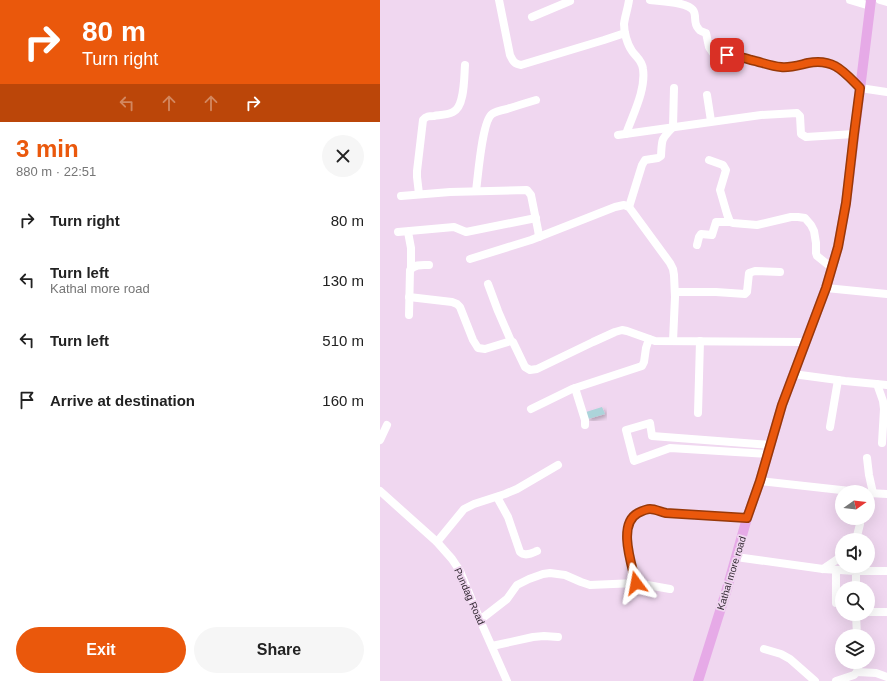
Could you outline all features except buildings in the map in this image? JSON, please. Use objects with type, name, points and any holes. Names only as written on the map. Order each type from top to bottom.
[{"type":"main road","name":"Kathal more road","points":[[698,681],[782,405],[826,288],[838,247],[846,203],[870,3]]},
{"type":"street","points":[[498,0],[510,55],[516,65],[521,66],[625,33]]},
{"type":"street","points":[[532,17],[570,0]]},
{"type":"street","points":[[626,134],[644,83],[644,70],[642,62],[632,51],[625,33],[624,24],[630,0]]},
{"type":"street","points":[[650,0],[687,5],[692,8],[695,14],[696,27],[706,33],[709,46],[714,53],[750,59],[764,64],[781,67],[825,62],[842,70],[860,88],[887,92]]},
{"type":"street","points":[[850,0],[870,3]]},
{"type":"street","points":[[880,0],[887,2]]},
{"type":"street","points":[[419,194],[417,171],[423,120],[426,118],[452,113],[457,109],[463,93],[465,66]]},
{"type":"street","points":[[629,207],[642,165],[645,160],[658,158],[661,156],[662,139],[673,127],[674,88]]},
{"type":"street","points":[[707,95],[711,121]]},
{"type":"street","points":[[476,191],[482,143],[489,117],[493,113],[500,110],[536,100]]},
{"type":"street","points":[[618,135],[761,115],[797,114],[800,116],[801,134],[804,137],[854,134]]},
{"type":"street","points":[[709,160],[723,166],[726,170],[720,190],[730,222]]},
{"type":"street","points":[[401,196],[450,192],[527,190],[531,195],[539,237]]},
{"type":"street","points":[[470,259],[539,237],[611,208],[624,205],[629,207],[674,268],[675,292],[673,341]]},
{"type":"street","points":[[697,244],[701,234],[713,234],[716,222],[757,225],[791,217],[805,218],[811,224],[814,231],[817,256],[832,268]]},
{"type":"street","points":[[398,232],[454,227],[466,232],[536,218]]},
{"type":"street","points":[[408,232],[411,248],[409,273],[409,315]]},
{"type":"street","points":[[410,268],[420,264],[430,266]]},
{"type":"street","points":[[675,292],[745,294],[747,292],[749,273],[755,271],[780,272]]},
{"type":"street","points":[[488,284],[498,311],[512,341],[525,367],[530,370],[598,339],[622,330],[655,341],[806,342]]},
{"type":"street","points":[[826,288],[887,294]]},
{"type":"street","points":[[409,297],[452,302],[457,304],[460,307],[476,346],[479,348],[485,349],[512,341]]},
{"type":"street","points":[[531,409],[576,388],[642,366],[649,339]]},
{"type":"street","points":[[698,413],[700,341]]},
{"type":"street","points":[[793,374],[887,385]]},
{"type":"street","points":[[830,427],[838,380]]},
{"type":"street","points":[[876,384],[886,409],[882,443]]},
{"type":"street","points":[[576,388],[585,425]]},
{"type":"street","points":[[650,423],[652,436],[769,450],[670,448],[634,461],[626,430],[650,423]]},
{"type":"street","points":[[380,440],[387,425]]},
{"type":"street","points":[[867,458],[870,485]]},
{"type":"street","points":[[437,542],[464,509],[517,489],[558,465]]},
{"type":"street","points":[[760,481],[835,490]]},
{"type":"street","name":"Pundag Road","points":[[380,491],[437,542],[452,558],[460,570],[507,681]]},
{"type":"street","points":[[875,493],[887,494]]},
{"type":"street","points":[[496,497],[508,517],[522,555],[537,551]]},
{"type":"street","points":[[636,583],[627,543],[628,528],[635,514],[653,509],[666,513],[747,518]]},
{"type":"street","points":[[736,557],[835,570]]},
{"type":"street","points":[[823,569],[835,561]]},
{"type":"street","points":[[875,571],[887,571]]},
{"type":"street","points":[[480,620],[507,599],[517,585],[543,574],[550,573],[565,575],[581,582],[593,585],[636,583],[670,589]]},
{"type":"street","points":[[875,612],[887,612]]},
{"type":"street","points":[[492,646],[533,637],[558,637]]},
{"type":"street","points":[[764,649],[781,654],[790,659],[816,681]]},
{"type":"street","points":[[840,680],[854,675],[858,669]]},
{"type":"street","points":[[857,672],[876,673],[887,677]]},
{"type":"route","points":[[636,583],[627,543],[628,528],[635,514],[653,509],[666,513],[747,518],[760,481],[782,405],[826,288],[838,247],[846,203],[860,88],[842,70],[825,62],[781,67],[727,55]]}]
